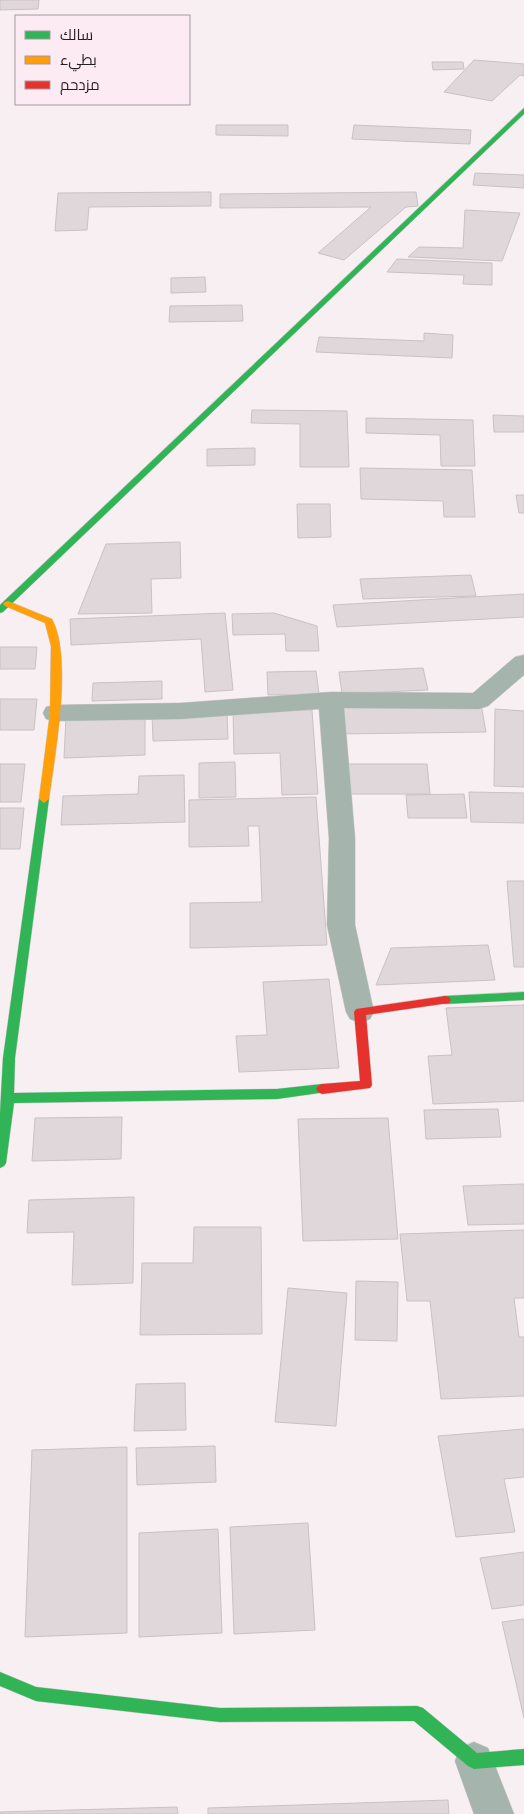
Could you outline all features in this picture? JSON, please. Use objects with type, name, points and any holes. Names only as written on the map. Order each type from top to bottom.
[{"type":"street","points":[[0,1163],[8,1098],[4,1058],[55,713],[56,646],[49,621],[4,607],[524,110]]},
{"type":"street","points":[[55,713],[181,711],[331,700],[480,701],[524,662]]},
{"type":"street","points":[[8,1098],[277,1094],[366,1085],[360,1012],[341,925],[342,838],[331,700]]},
{"type":"street","points":[[360,1012],[428,1001],[524,996]]},
{"type":"street","points":[[0,1679],[36,1694],[220,1715],[417,1713],[474,1761],[494,1814]]},
{"type":"street","points":[[474,1761],[524,1757]]},
{"type":"building","points":[[0,0],[39,0],[38,9],[0,10]]},
{"type":"building","points":[[474,60],[524,64],[524,76],[520,75],[492,101],[444,92]]},
{"type":"building","points":[[432,62],[463,62],[464,69],[433,70]]},
{"type":"building","points":[[216,125],[288,125],[288,136],[216,135]]},
{"type":"building","points":[[354,125],[471,130],[470,144],[352,139]]},
{"type":"building","points":[[475,173],[524,175],[524,188],[473,185]]},
{"type":"building","points":[[211,192],[211,206],[89,207],[87,230],[55,231],[58,193]]},
{"type":"building","points":[[416,192],[418,206],[406,207],[344,260],[318,253],[371,207],[220,208],[220,194]]},
{"type":"building","points":[[465,210],[520,213],[502,261],[408,257],[419,247],[463,248]]},
{"type":"building","points":[[397,259],[492,263],[492,285],[463,284],[464,275],[387,272]]},
{"type":"building","points":[[205,277],[206,292],[171,293],[171,278]]},
{"type":"building","points":[[242,305],[243,321],[169,322],[170,306]]},
{"type":"building","points":[[424,333],[453,335],[452,358],[316,352],[319,337],[424,341]]},
{"type":"building","points":[[252,410],[347,411],[349,467],[300,467],[300,424],[251,423]]},
{"type":"building","points":[[493,415],[524,416],[524,432],[494,432]]},
{"type":"building","points":[[366,418],[473,420],[475,466],[441,466],[440,435],[366,433]]},
{"type":"building","points":[[255,448],[255,465],[207,466],[207,449]]},
{"type":"building","points":[[360,468],[472,470],[475,517],[444,517],[443,501],[361,499]]},
{"type":"building","points":[[516,495],[524,495],[524,513],[519,513]]},
{"type":"building","points":[[297,504],[330,504],[331,537],[298,538]]},
{"type":"building","points":[[180,542],[181,578],[151,579],[152,613],[78,614],[106,544]]},
{"type":"building","points":[[471,575],[476,596],[363,599],[360,579]]},
{"type":"building","points":[[524,594],[524,617],[337,627],[333,605]]},
{"type":"building","points":[[225,613],[233,690],[205,692],[201,639],[71,645],[70,619]]},
{"type":"building","points":[[274,613],[317,626],[319,651],[286,651],[285,634],[233,635],[232,614]]},
{"type":"building","points":[[0,647],[37,647],[35,669],[0,669]]},
{"type":"building","points":[[423,668],[428,690],[342,694],[339,672]]},
{"type":"building","points":[[316,671],[319,694],[268,695],[267,672]]},
{"type":"building","points":[[162,681],[162,699],[92,701],[93,683]]},
{"type":"building","points":[[0,699],[37,699],[34,730],[0,730]]},
{"type":"building","points":[[481,704],[486,732],[338,734],[336,707]]},
{"type":"building","points":[[495,709],[524,711],[524,787],[494,786]]},
{"type":"building","points":[[312,710],[318,794],[282,795],[280,753],[234,754],[233,711]]},
{"type":"building","points":[[227,712],[228,739],[153,741],[152,714]]},
{"type":"building","points":[[145,715],[145,755],[64,758],[66,717]]},
{"type":"building","points":[[235,762],[236,797],[199,798],[199,763]]},
{"type":"building","points":[[0,764],[25,764],[21,802],[0,802]]},
{"type":"building","points":[[347,764],[427,764],[430,794],[349,794]]},
{"type":"building","points":[[184,775],[185,822],[61,825],[63,796],[138,794],[139,776]]},
{"type":"building","points":[[469,792],[524,793],[524,823],[471,822]]},
{"type":"building","points":[[464,794],[467,818],[408,818],[406,795]]},
{"type":"building","points":[[316,797],[327,945],[190,948],[190,903],[262,902],[259,826],[248,826],[249,846],[189,847],[189,800]]},
{"type":"building","points":[[0,808],[24,808],[20,849],[0,849]]},
{"type":"building","points":[[507,881],[524,881],[524,967],[514,967]]},
{"type":"building","points":[[488,945],[495,980],[376,985],[391,948]]},
{"type":"building","points":[[329,979],[339,1068],[239,1072],[236,1036],[267,1035],[263,982]]},
{"type":"building","points":[[524,1005],[524,1101],[433,1104],[428,1056],[452,1055],[446,1008]]},
{"type":"building","points":[[498,1109],[501,1137],[426,1139],[424,1110]]},
{"type":"building","points":[[122,1117],[121,1159],[32,1161],[35,1118]]},
{"type":"building","points":[[388,1118],[398,1239],[303,1241],[298,1119]]},
{"type":"building","points":[[524,1184],[524,1224],[468,1225],[463,1186]]},
{"type":"building","points":[[134,1197],[133,1283],[72,1285],[74,1232],[27,1233],[29,1200]]},
{"type":"building","points":[[194,1227],[261,1227],[262,1334],[140,1335],[142,1263],[193,1263]]},
{"type":"building","points":[[524,1230],[524,1298],[514,1298],[519,1337],[524,1337],[524,1396],[441,1399],[430,1301],[407,1301],[400,1234]]},
{"type":"building","points":[[356,1281],[398,1282],[397,1341],[355,1340]]},
{"type":"building","points":[[288,1288],[347,1293],[336,1426],[275,1422]]},
{"type":"building","points":[[185,1383],[186,1430],[134,1431],[136,1384]]},
{"type":"building","points":[[524,1429],[524,1477],[504,1479],[515,1532],[456,1537],[438,1436]]},
{"type":"building","points":[[215,1446],[216,1482],[137,1485],[136,1448]]},
{"type":"building","points":[[127,1447],[127,1633],[25,1637],[32,1450]]},
{"type":"building","points":[[308,1523],[315,1630],[234,1634],[230,1527]]},
{"type":"building","points":[[218,1529],[222,1633],[139,1637],[139,1533]]},
{"type":"building","points":[[524,1552],[524,1605],[492,1609],[480,1558]]},
{"type":"building","points":[[524,1619],[524,1718],[502,1622]]},
{"type":"building","points":[[448,1800],[449,1814],[208,1814],[208,1808]]},
{"type":"building","points":[[177,1807],[178,1814],[0,1814],[0,1812]]},
{"type":"traffic: fast","points":[[0,610],[524,110]]},
{"type":"traffic: fast","points":[[0,1163],[8,1098],[9,1058],[44,799]]},
{"type":"traffic: fast","points":[[445,1000],[524,996]]},
{"type":"traffic: fast","points":[[8,1098],[277,1094],[322,1089]]},
{"type":"traffic: fast","points":[[0,1679],[36,1694],[220,1715],[417,1713],[474,1761],[524,1757]]},
{"type":"traffic: slow","points":[[8,604],[49,621],[56,646],[55,713],[44,799]]},
{"type":"traffic: jam","points":[[322,1089],[366,1085],[360,1012],[445,1000]]}]
